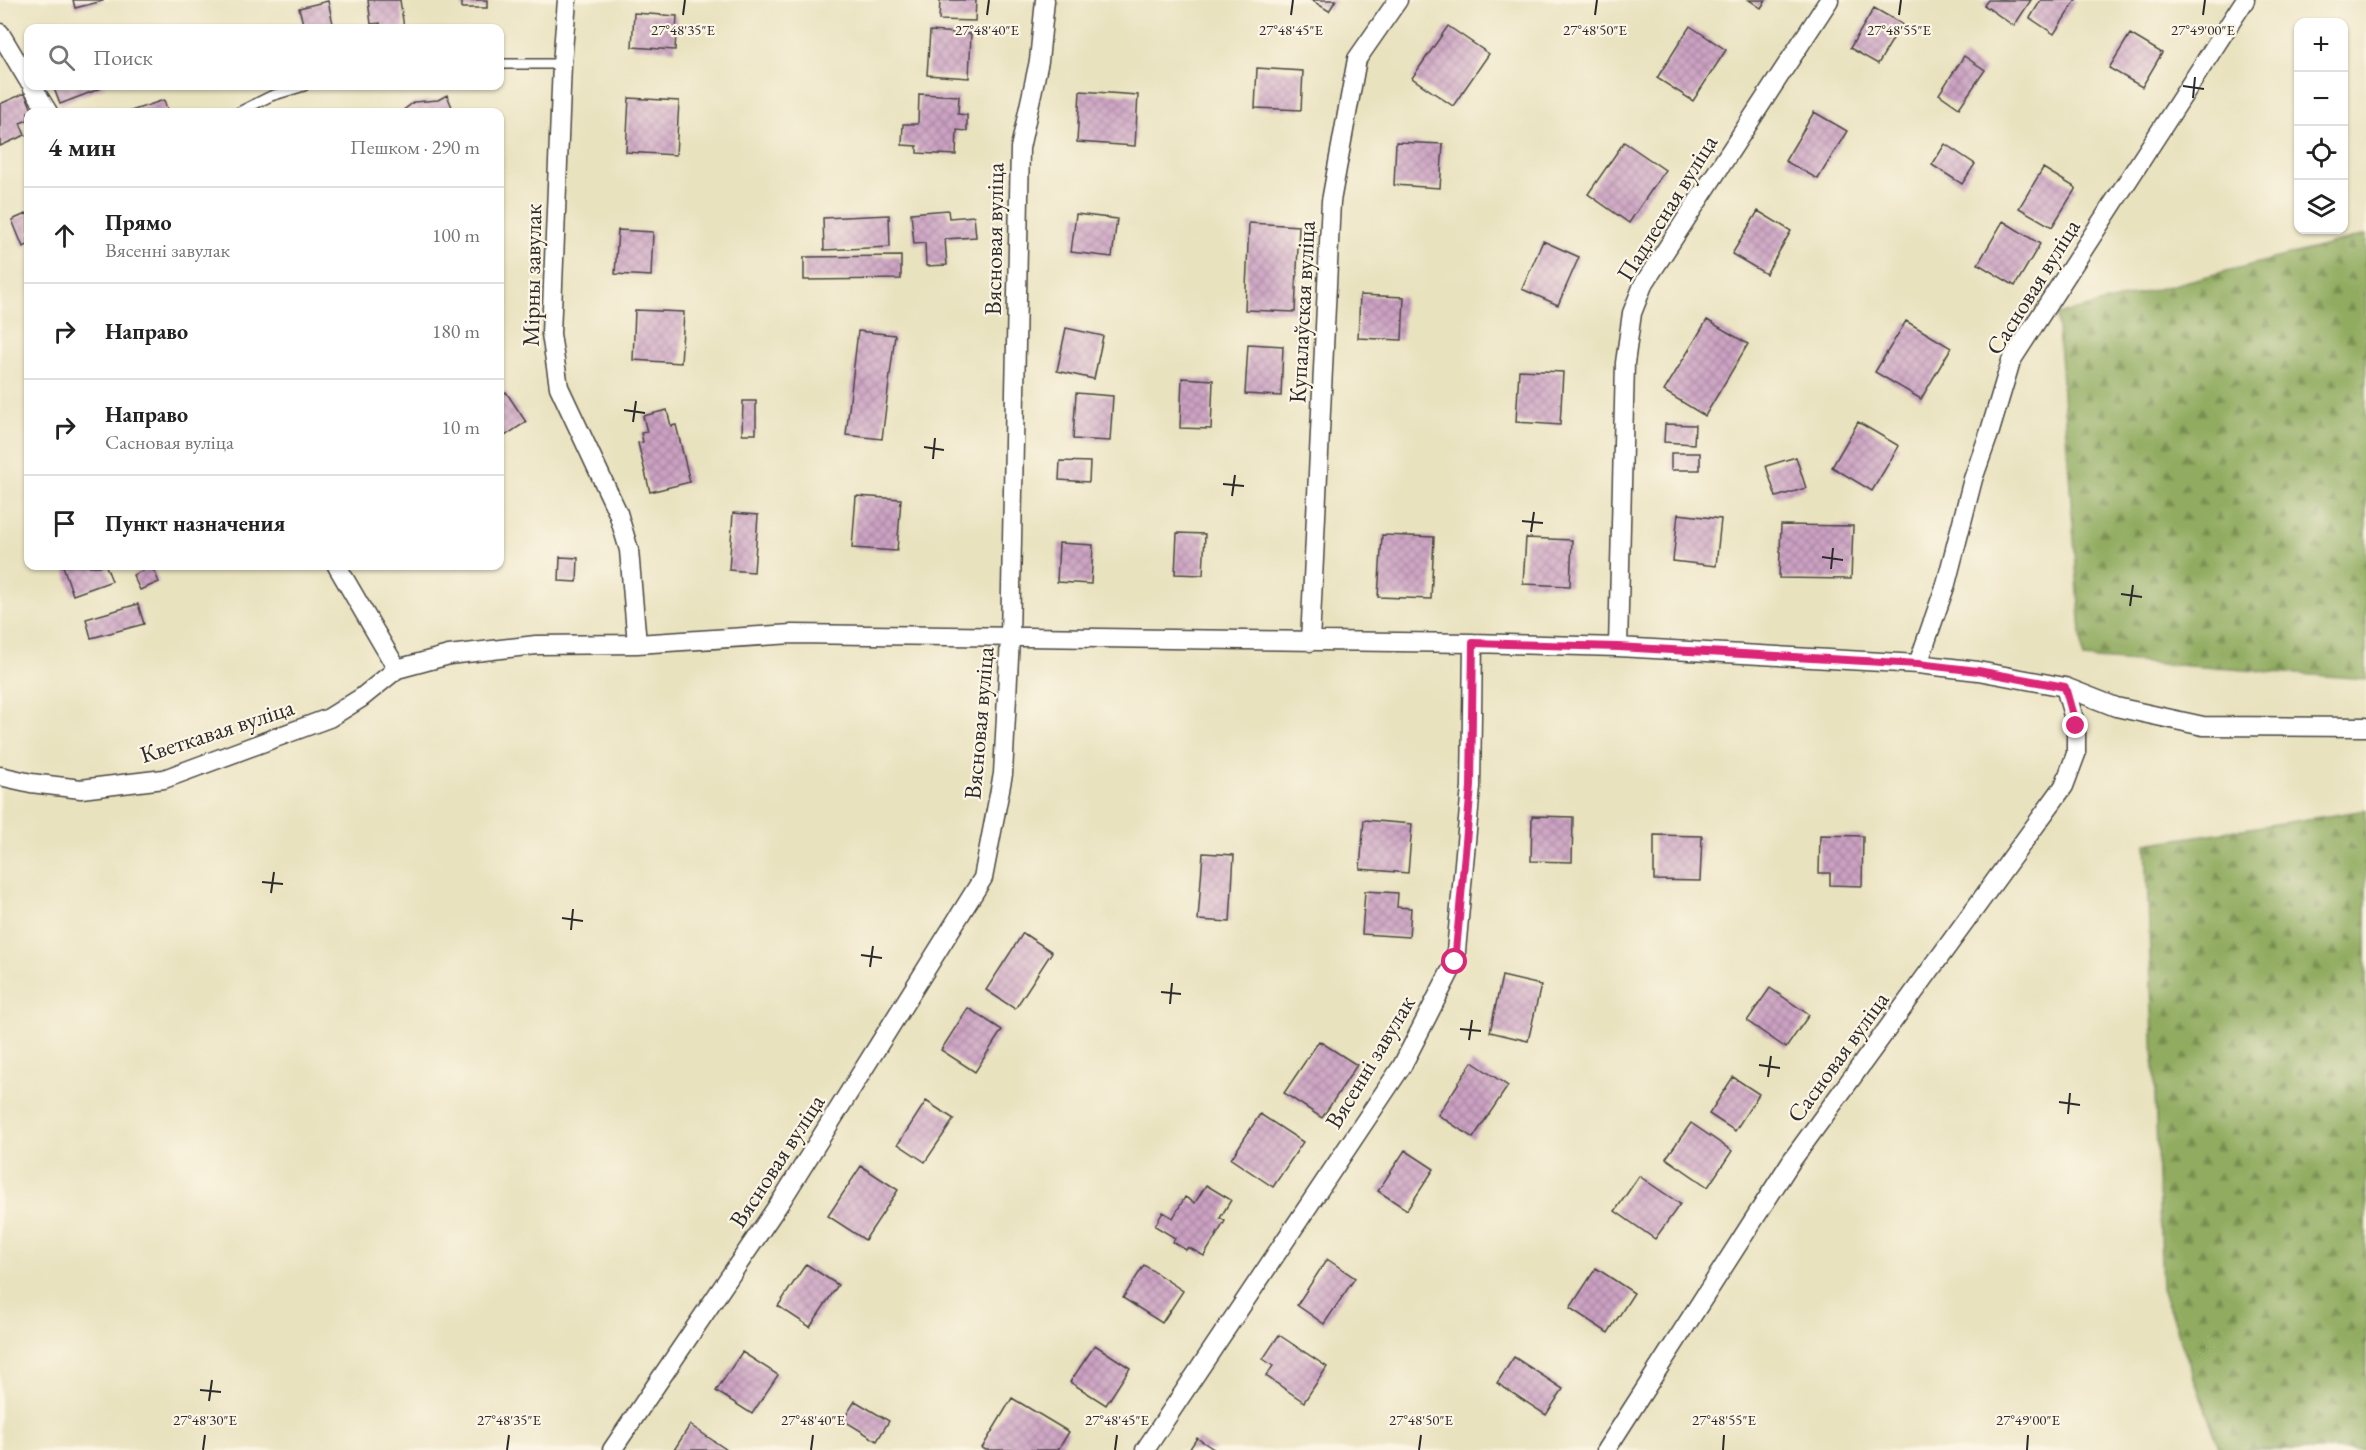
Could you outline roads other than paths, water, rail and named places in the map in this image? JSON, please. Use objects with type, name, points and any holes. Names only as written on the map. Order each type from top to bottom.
[{"type":"street","name":"Мірны завулак","points":[[567,0],[562,64],[551,334],[559,387],[618,513],[629,550],[638,644]]},
{"type":"street","name":"Вясновая вуліца","points":[[612,1450],[783,1198],[983,878],[1003,774],[1010,638],[1020,148],[1039,61],[1045,0]]},
{"type":"street","name":"Купалаўская вуліца","points":[[1310,642],[1331,201],[1358,59],[1398,0]]},
{"type":"street","name":"Падлесная вуліца","points":[[1618,647],[1625,363],[1632,313],[1643,285],[1829,0]]},
{"type":"street","name":"Сасновая вуліца","points":[[1918,664],[1946,584],[1973,479],[2011,361],[2246,0]]},
{"type":"street","points":[[0,33],[24,73]]},
{"type":"street","points":[[34,90],[46,108]]},
{"type":"street","points":[[340,570],[397,669],[449,655],[536,645],[638,644],[792,634],[1618,647],[1918,664],[1978,671],[2065,687],[2116,707],[2203,726],[2366,727]]},
{"type":"street","name":"Вясенні завулак","points":[[1144,1450],[1402,1066],[1455,962],[1471,787],[1473,643]]},
{"type":"street","name":"Кветкавая вуліца","points":[[0,776],[31,783],[81,789],[164,779],[329,718],[361,698],[397,669]]},
{"type":"street","name":"Сасновая вуліца","points":[[1606,1450],[1792,1160],[2064,786],[2076,754],[2076,726],[2065,687]]},
{"type":"lane","points":[[504,64],[562,64]]},
{"type":"lane","points":[[247,108],[271,96],[291,90]]}]
